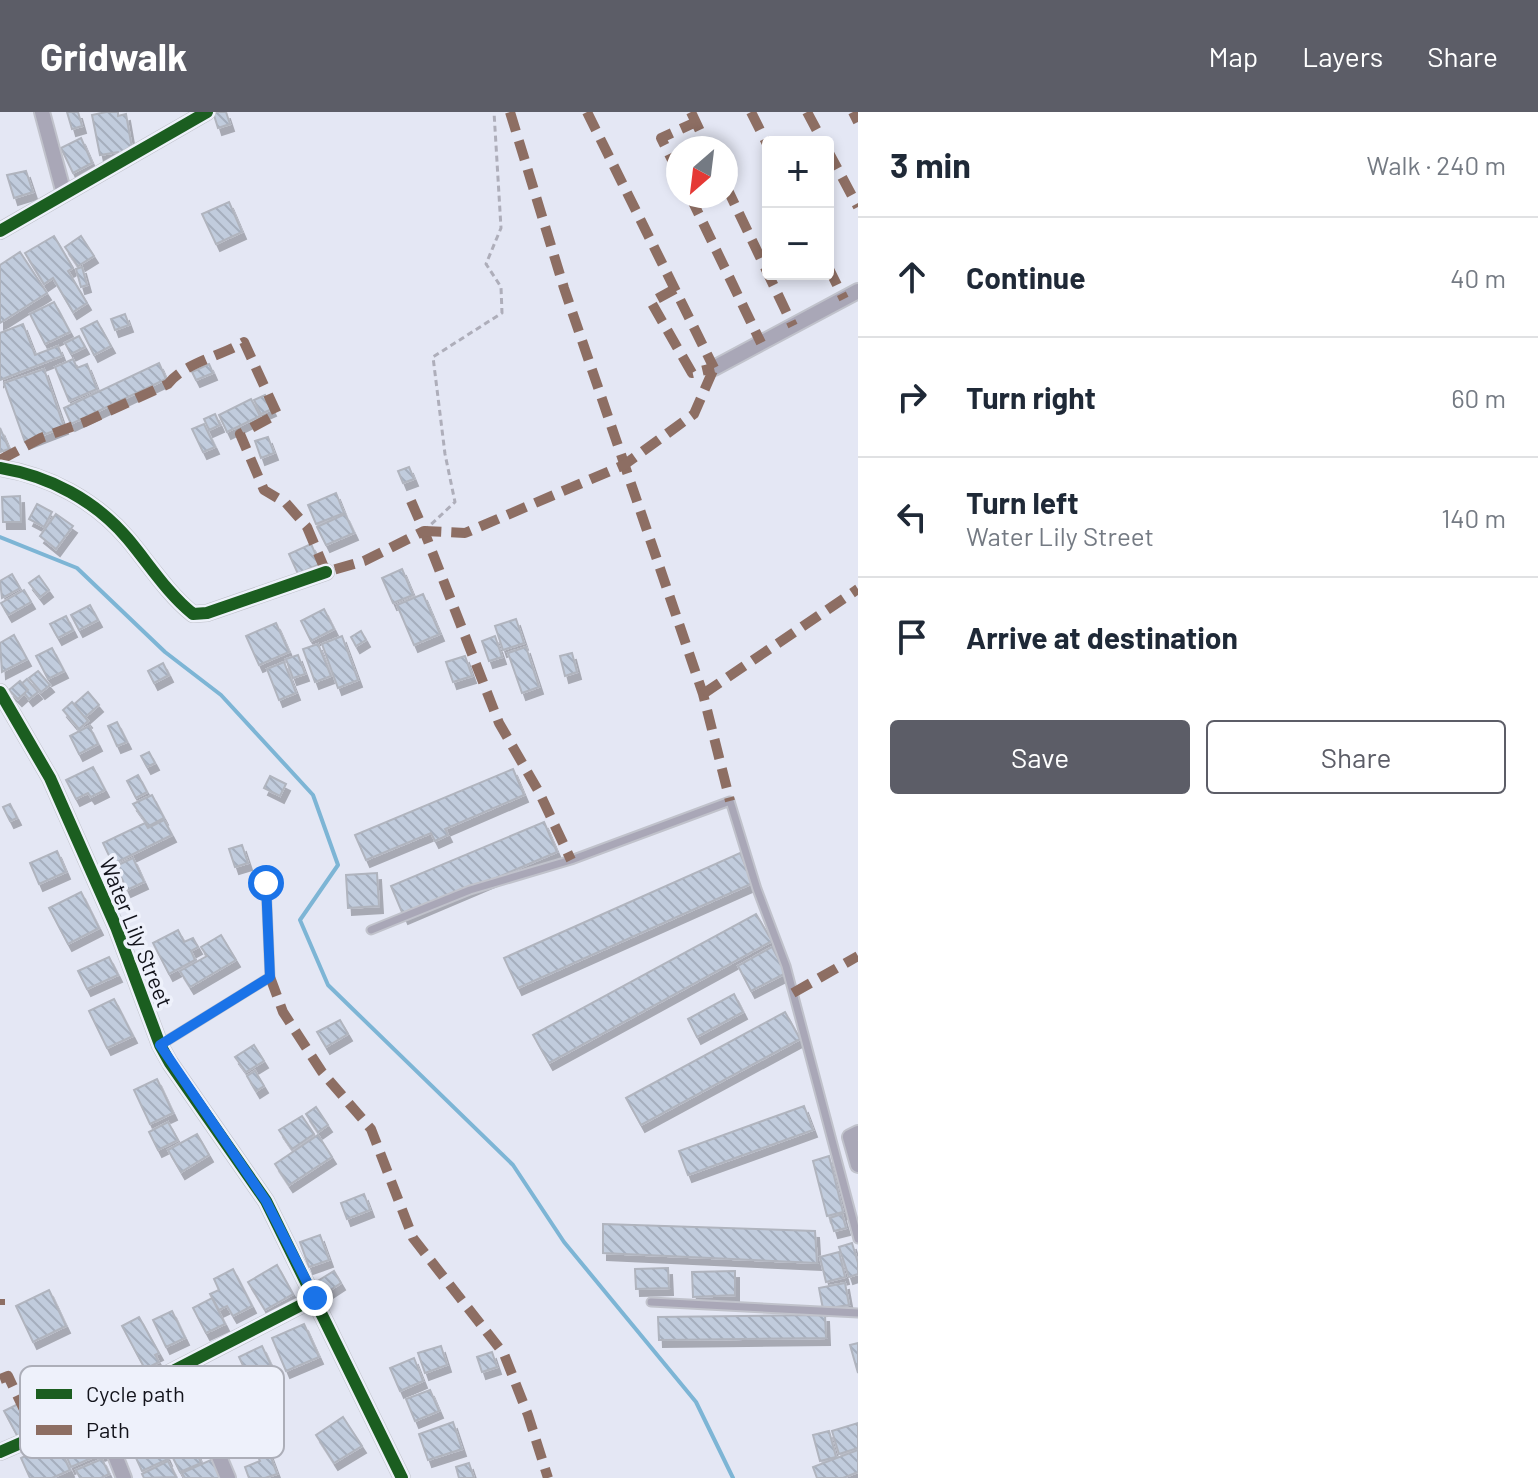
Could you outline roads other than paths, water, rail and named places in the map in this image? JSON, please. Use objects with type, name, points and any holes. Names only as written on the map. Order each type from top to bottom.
[{"type":"street","points":[[42,112],[64,194]]},
{"type":"street","points":[[0,231],[207,112]]},
{"type":"street","points":[[714,368],[858,291]]},
{"type":"street","points":[[0,468],[24,472],[63,488],[99,509],[193,614],[207,613],[326,572]]},
{"type":"street","name":"Water Lily Street","points":[[0,692],[50,778],[116,927],[160,1045],[266,1201],[402,1478]]},
{"type":"street","points":[[858,1133],[850,1137],[858,1165]]},
{"type":"street","points":[[183,1366],[315,1298]]},
{"type":"street","points":[[0,1452],[20,1443]]},
{"type":"street","points":[[116,1458],[124,1478]]},
{"type":"street","points":[[220,1458],[228,1478]]},
{"type":"lane","points":[[371,930],[470,890],[571,860],[730,801],[757,889],[786,966],[858,1239]]},
{"type":"lane","points":[[160,1045],[270,977],[266,883]]},
{"type":"lane","points":[[651,1302],[858,1313]]},
{"type":"waterway","points":[[0,537],[77,568],[165,652],[221,695],[313,795],[338,865],[300,920],[328,985],[513,1165],[564,1242],[696,1402],[733,1478]]}]
